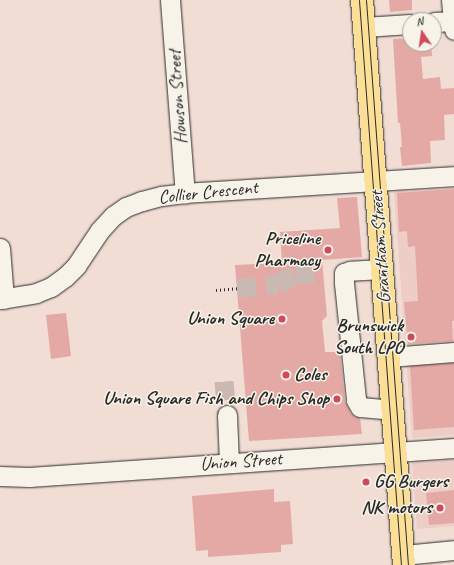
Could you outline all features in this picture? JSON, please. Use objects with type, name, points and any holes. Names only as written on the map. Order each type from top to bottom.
[{"type":"main road","name":"Grantham Street","points":[[362,0],[404,560]]},
{"type":"street","name":"Howson Street","points":[[170,0],[185,193]]},
{"type":"street","points":[[442,23],[454,24],[452,0]]},
{"type":"street","points":[[364,27],[402,25]]},
{"type":"street","name":"Collier Crescent","points":[[2,299],[36,293],[51,287],[65,277],[76,266],[100,230],[113,216],[126,207],[161,196],[185,193],[454,176]]},
{"type":"street","points":[[0,248],[2,299]]},
{"type":"street","points":[[383,269],[350,271],[344,273],[347,328],[356,400],[360,407],[392,410]]},
{"type":"street","points":[[389,357],[454,352]]},
{"type":"street","points":[[227,415],[229,462]]},
{"type":"street","name":"Union Street","points":[[0,476],[29,477],[229,462],[454,448]]},
{"type":"street","name":"Union Street","points":[[0,485],[29,477]]},
{"type":"street","points":[[404,560],[454,550]]},
{"type":"path","points":[[216,290],[237,288]]},
{"type":"shaded area","points":[[454,188],[454,435],[412,438],[394,192]]},
{"type":"shaded area","points":[[454,460],[454,526],[417,529],[412,463]]},
{"type":"building","points":[[389,0],[412,0],[412,10],[390,12]]},
{"type":"building","points":[[402,38],[402,52],[432,52],[432,56],[421,57],[423,79],[440,77],[441,89],[454,88],[454,114],[444,115],[445,140],[430,141],[431,163],[402,166],[400,147],[402,147],[400,123],[398,123],[393,39]]},
{"type":"building","points":[[454,189],[453,341],[408,344],[404,302],[418,301],[415,246],[408,247],[407,231],[399,232],[397,193]]},
{"type":"building","name":"Union Square","points":[[357,197],[362,257],[322,260],[327,316],[322,321],[325,352],[340,352],[345,401],[351,413],[360,418],[362,434],[249,441],[235,265],[282,263],[280,232],[340,228],[337,198]]},
{"type":"building","points":[[66,313],[71,356],[51,359],[46,315]]},
{"type":"building","points":[[454,363],[454,427],[414,430],[410,366]]},
{"type":"building","points":[[274,489],[274,502],[290,501],[293,544],[281,545],[281,552],[208,557],[208,550],[196,551],[192,496]]},
{"type":"building","name":"NK motors","points":[[454,490],[454,523],[429,525],[426,493]]},
{"type":"tunnel","points":[[237,288],[278,284],[296,274],[323,273]]},
{"type":"tunnel","points":[[224,381],[227,415]]},
{"type":"tram line","points":[[359,0],[401,565]]},
{"type":"tram line","points":[[366,0],[408,565]]},
{"type":"place","name":"Priceline Pharmacy","points":[[328,250]]},
{"type":"place","name":"Union Square","points":[[282,319]]},
{"type":"place","name":"Brunswick South LPO","points":[[411,337]]},
{"type":"place","name":"Coles","points":[[286,375]]},
{"type":"place","name":"Union Square Fish and Chips Shop","points":[[337,399]]},
{"type":"place","name":"GG Burgers","points":[[366,482]]},
{"type":"place","name":"NK motors","points":[[440,508]]}]
